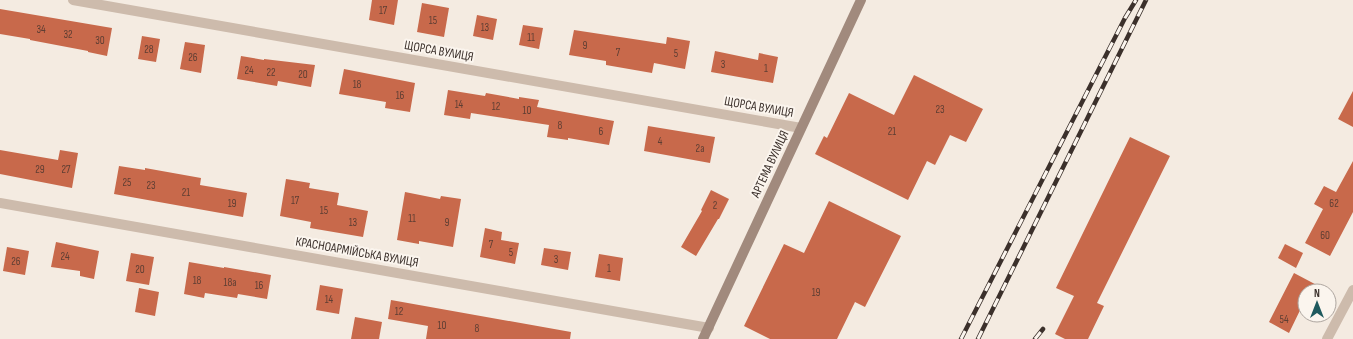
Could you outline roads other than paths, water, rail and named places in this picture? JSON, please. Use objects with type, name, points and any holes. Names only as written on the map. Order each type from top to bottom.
[{"type":"main road","name":"АРТЕМА ВУЛИЦЯ","points":[[703,339],[861,0]]},
{"type":"street","name":"ЩОРСА ВУЛИЦЯ","points":[[74,0],[801,128]]},
{"type":"street","name":"КРАСНОАРМІЙСЬКА ВУЛИЦЯ","points":[[0,203],[709,328]]},
{"type":"street","points":[[1327,339],[1353,290]]},
{"type":"railway","points":[[961,339],[1125,18],[1136,0]]},
{"type":"railway","points":[[978,339],[1146,0]]},
{"type":"railway","points":[[1035,339],[1043,329]]}]
